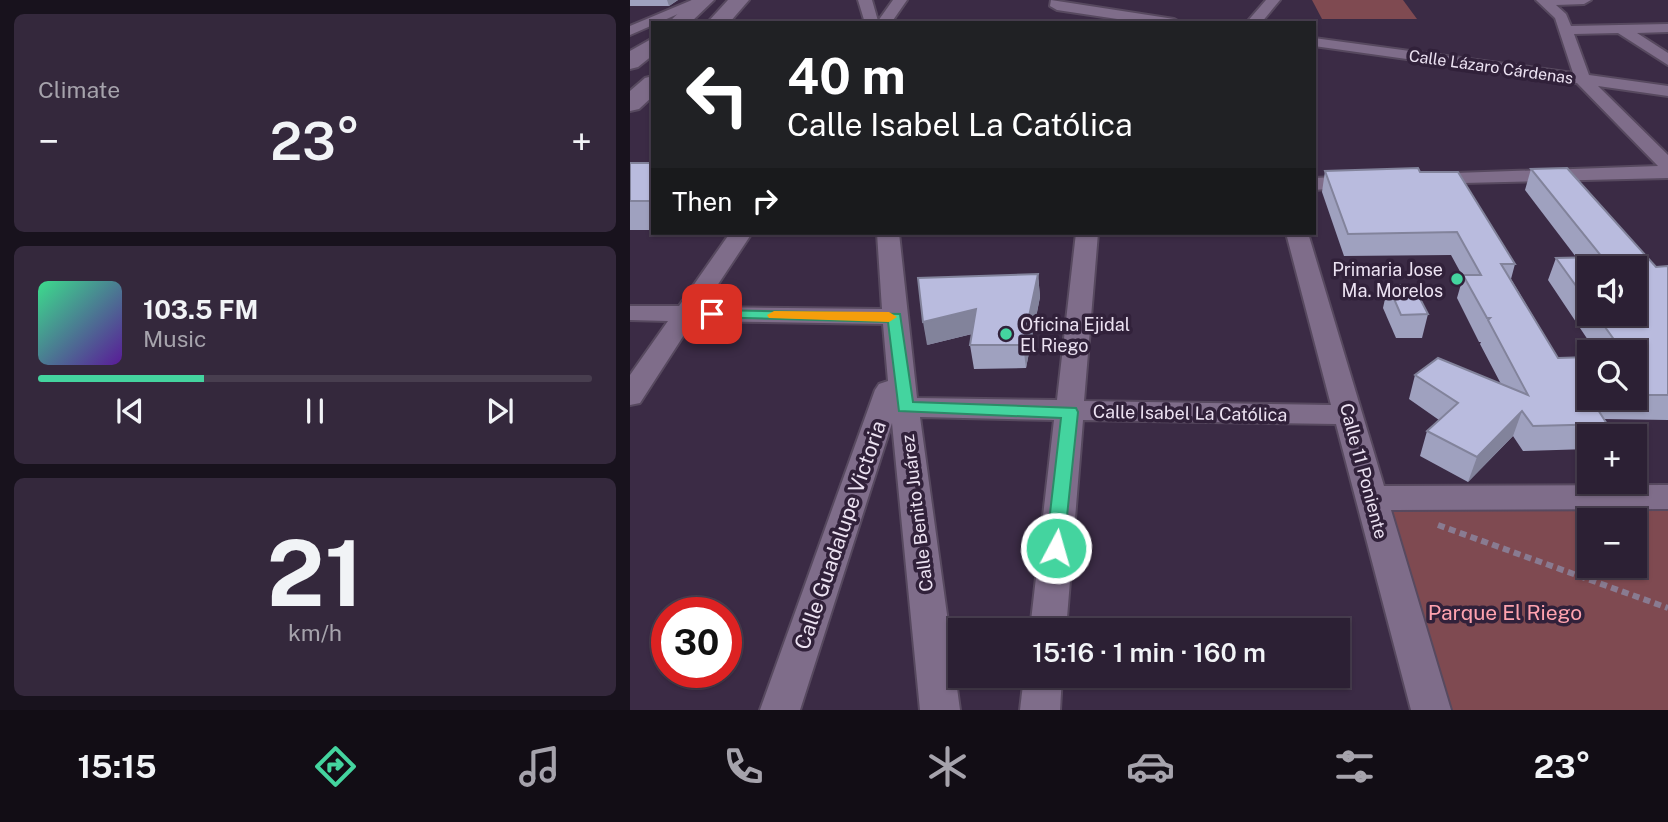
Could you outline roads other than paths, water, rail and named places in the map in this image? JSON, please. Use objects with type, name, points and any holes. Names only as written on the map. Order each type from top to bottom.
[{"type":"main road","points":[[674,19],[704,0]]},
{"type":"main road","points":[[720,21],[739,0]]},
{"type":"main road","points":[[630,62],[651,46]]},
{"type":"main road","points":[[630,104],[651,85]]},
{"type":"street","points":[[865,0],[871,21]]},
{"type":"street","points":[[885,21],[900,0]]},
{"type":"street","points":[[1255,21],[1273,0]]},
{"type":"street","points":[[1544,1],[1584,0]]},
{"type":"street","points":[[1544,1],[1561,17],[1583,80],[1668,166]]},
{"type":"street","points":[[1057,3],[1103,18],[1146,21]]},
{"type":"street","points":[[630,16],[674,19]]},
{"type":"street","points":[[630,31],[651,25]]},
{"type":"street","points":[[1566,30],[1668,28]]},
{"type":"street","points":[[1623,30],[1668,60]]},
{"type":"street","name":"Calle Lázaro Cárdenas","points":[[1316,42],[1668,91]]},
{"type":"street","points":[[630,53],[651,45]]},
{"type":"street","points":[[1409,181],[1668,172]]},
{"type":"street","points":[[1316,184],[1382,182]]},
{"type":"street","points":[[630,396],[740,235]]},
{"type":"street","points":[[888,235],[899,360]]},
{"type":"street","points":[[1049,618],[1087,235]]},
{"type":"street","name":"Calle 11 Poniente","points":[[1298,235],[1431,710]]},
{"type":"street","points":[[630,313],[895,317]]},
{"type":"street","name":"Calle Guadalupe Victoria","points":[[780,710],[894,407],[899,360]]},
{"type":"street","name":"Calle Isabel La Católica","points":[[894,407],[1349,415]]},
{"type":"street","name":"Calle Benito Juárez","points":[[894,407],[940,710]]},
{"type":"street","points":[[1370,498],[1668,497]]},
{"type":"street","points":[[1040,710],[1042,688]]},
{"type":"place","name":"Primaria Jose Ma. Morelos","points":[[1457,279]]},
{"type":"place","name":"Oficina Ejidal El Riego","points":[[1006,334]]},
{"type":"park label","name":"Parque El Riego","points":[[1505,612]]}]
